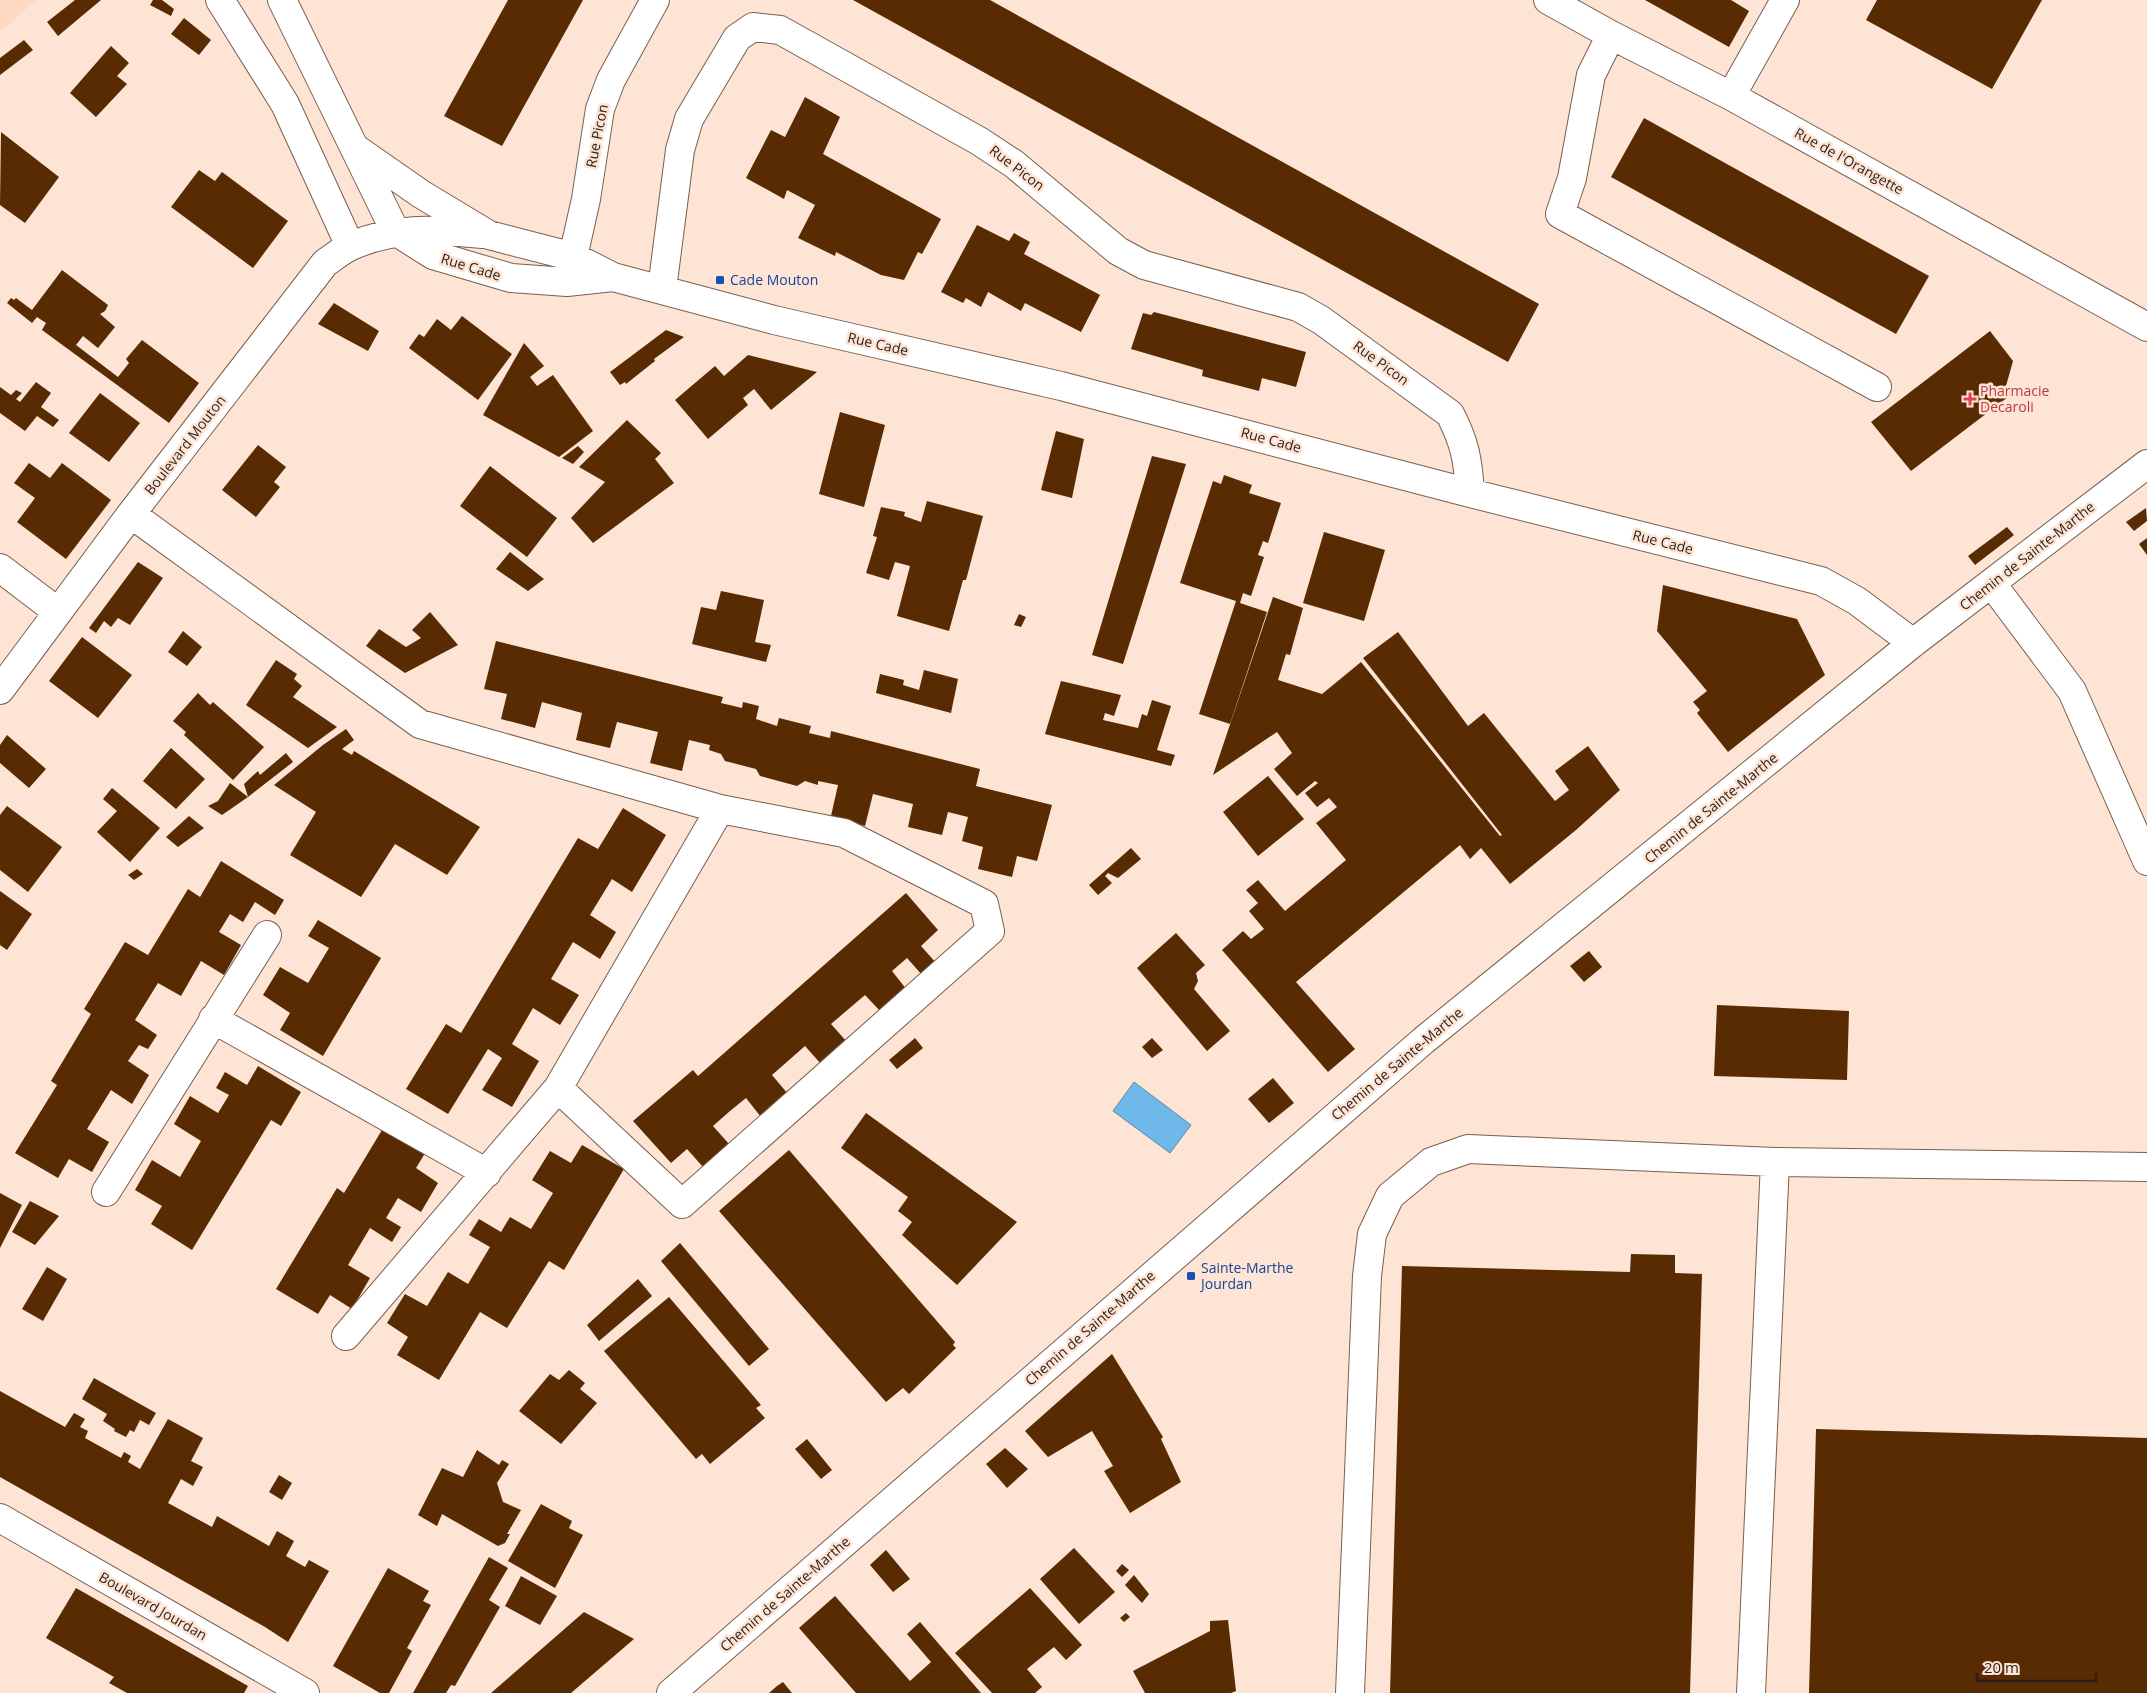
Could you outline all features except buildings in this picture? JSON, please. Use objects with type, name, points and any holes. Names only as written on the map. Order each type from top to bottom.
[{"type":"street","points":[[220,0],[285,104],[350,246]]},
{"type":"street","name":"Rue Cade","points":[[282,0],[395,231],[432,255],[510,278],[571,270]]},
{"type":"street","name":"Rue Picon","points":[[571,270],[600,109],[611,80],[655,0]]},
{"type":"street","name":"Rue de l'Orangette","points":[[1548,0],[1611,35],[1732,96],[2147,327]]},
{"type":"street","points":[[1732,96],[1785,0]]},
{"type":"street","name":"Rue Picon","points":[[662,290],[680,150],[689,119],[737,38],[754,27],[780,30],[986,145],[1014,164],[1118,251],[1144,265],[1298,307],[1321,320],[1450,414],[1461,434],[1467,458],[1470,493]]},
{"type":"street","points":[[1611,35],[1591,75],[1572,178],[1560,214],[1877,387]]},
{"type":"street","name":"Rue Cade","points":[[356,148],[421,194],[489,235],[571,270],[613,278],[774,320],[1061,386],[1470,493],[1821,581],[1857,601],[1912,643]]},
{"type":"street","name":"Rue Cade","points":[[395,231],[434,230],[489,235]]},
{"type":"street","name":"Boulevard Mouton","points":[[0,690],[132,514],[325,263],[350,246],[395,231]]},
{"type":"street","name":"Chemin de Sainte-Marthe","points":[[671,1693],[1424,1040],[1912,643],[1992,584],[2147,464]]},
{"type":"street","points":[[132,514],[420,724],[720,809],[844,833],[984,904],[990,931],[682,1204],[558,1088]]},
{"type":"street","points":[[0,568],[58,612]]},
{"type":"street","points":[[1992,584],[2072,691],[2147,861]]},
{"type":"street","points":[[346,1336],[558,1088],[720,809]]},
{"type":"street","points":[[106,1192],[267,935]]},
{"type":"street","points":[[213,1019],[487,1173]]},
{"type":"street","points":[[1350,1693],[1367,1276],[1372,1234],[1390,1196],[1431,1162],[1468,1149],[1775,1162],[2147,1167]]},
{"type":"street","points":[[1751,1693],[1775,1162]]},
{"type":"street","name":"Boulevard Jourdan","points":[[0,1518],[305,1693]]},
{"type":"shaded area","points":[[0,0],[36,0],[0,32]]},
{"type":"water","points":[[1134,1082],[1191,1125],[1170,1153],[1113,1111]]},
{"type":"place","name":"Cade Mouton","points":[[720,280]]},
{"type":"place","name":"Pharmacie Decaroli","points":[[1970,399]]},
{"type":"place","name":"Sainte-Marthe Jourdan","points":[[1191,1276]]}]
